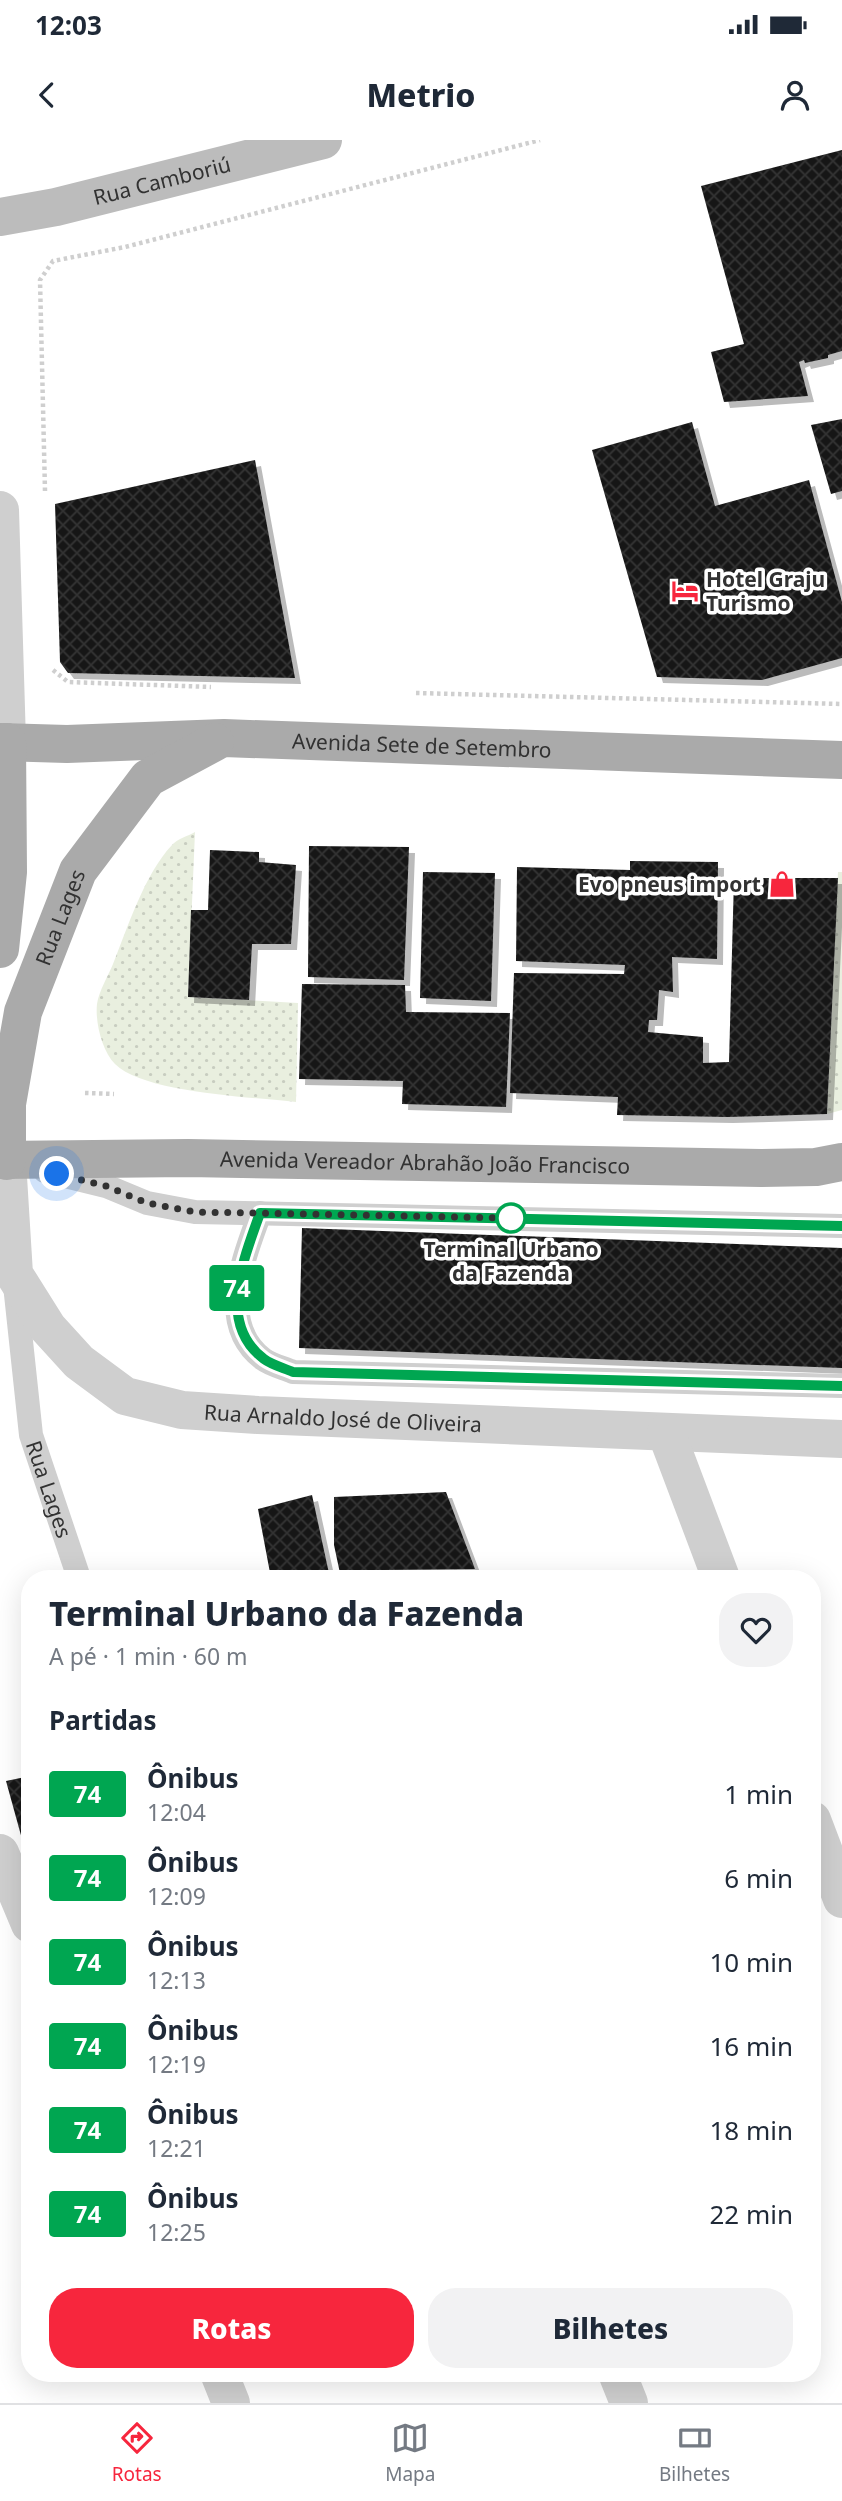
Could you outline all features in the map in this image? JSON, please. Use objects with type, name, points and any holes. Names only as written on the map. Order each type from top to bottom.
[{"type":"main road","name":"Avenida Sete de Setembro","points":[[4,742],[67,744],[223,738],[842,760]]},
{"type":"main road","name":"Rua Lages","points":[[2,1161],[7,1104],[23,1012],[78,872],[148,778],[223,738]]},
{"type":"main road","name":"Rua Lages","points":[[0,949],[8,872],[4,742]]},
{"type":"main road","name":"Avenida Vereador Abrahão João Francisco","points":[[2,1161],[188,1158],[761,1168],[816,1167],[842,1162]]},
{"type":"street","name":"Rua Camboriú","points":[[0,217],[56,207],[323,140]]},
{"type":"street","name":"Rua Lages","points":[[0,510],[4,742]]},
{"type":"street","name":"Rua Arnaldo José de Oliveira","points":[[2,1161],[14,1274],[48,1328],[79,1362],[125,1396],[182,1410],[842,1439]]},
{"type":"street","points":[[666,1432],[718,1570]]},
{"type":"street","points":[[821,1844],[842,1899]]},
{"type":"street","points":[[0,1853],[21,1903]]},
{"type":"street","points":[[223,2382],[231,2403]]},
{"type":"street","points":[[621,2382],[629,2403]]},
{"type":"lane","points":[[2,1161],[106,1186],[147,1203],[195,1212],[842,1226]]},
{"type":"lane","points":[[260,1213],[243,1260],[237,1290],[237,1316],[246,1341],[265,1360],[293,1372],[842,1386]]},
{"type":"lane","name":"Rua Lages","points":[[14,1274],[31,1434],[76,1570]]},
{"type":"path","points":[[45,500],[40,280],[53,261],[125,247],[540,140]]},
{"type":"path","points":[[50,664],[50,667],[68,682],[212,687]]},
{"type":"path","points":[[408,692],[842,704]]},
{"type":"path","points":[[85,1093],[114,1094]]},
{"type":"green space","points":[[195,832],[188,997],[298,1003],[296,1102],[200,1092],[149,1081],[129,1074],[115,1064],[100,1036],[98,999],[138,902],[162,857],[172,845]]},
{"type":"green space","points":[[838,872],[842,872],[842,1110],[827,1114]]},
{"type":"building","points":[[842,150],[842,351],[828,355],[828,358],[799,362],[808,396],[724,402],[711,352],[744,344],[701,186]]},
{"type":"building","points":[[842,419],[842,491],[831,494],[811,425]]},
{"type":"building","points":[[692,422],[715,506],[809,480],[842,602],[842,658],[762,680],[657,677],[592,450]]},
{"type":"building","points":[[255,460],[295,678],[68,673],[60,662],[55,504]]},
{"type":"building","points":[[309,846],[409,847],[404,980],[308,977]]},
{"type":"building","points":[[210,850],[259,852],[259,862],[296,865],[291,944],[252,944],[249,1000],[188,997],[191,910],[208,910]]},
{"type":"building","points":[[630,861],[718,862],[717,959],[672,957],[673,992],[659,990],[657,1020],[649,1020],[648,1032],[703,1037],[703,1063],[729,1062],[734,878],[838,878],[827,1114],[727,1117],[617,1115],[618,1097],[510,1093],[514,973],[624,974],[625,965],[516,961],[517,867],[630,870]]},
{"type":"building","points":[[423,872],[495,873],[491,1001],[420,998]]},
{"type":"building","points":[[302,984],[405,985],[406,1012],[510,1013],[506,1107],[402,1104],[403,1081],[299,1079]]},
{"type":"building","points":[[302,1228],[842,1248],[842,1368],[299,1348]]},
{"type":"building","points":[[446,1492],[475,1569],[339,1570],[334,1545],[334,1497]]},
{"type":"building","points":[[312,1495],[328,1570],[269,1570],[258,1509]]},
{"type":"building","points":[[21,1778],[21,1835],[6,1781]]},
{"type":"bus line","name":"74","points":[[842,1226],[803,1223],[260,1213],[243,1260],[237,1290],[237,1316],[246,1341],[265,1360],[293,1372],[842,1386]]},
{"type":"place","name":"Hotel Graju Turismo","points":[[685,591]]},
{"type":"place","name":"Evo pneus import","points":[[782,884]]},
{"type":"place","name":"Terminal Urbano da Fazenda","points":[[511,1218]]},
{"type":"route","points":[[57,1174],[106,1186],[147,1203],[195,1212],[511,1218]]}]
